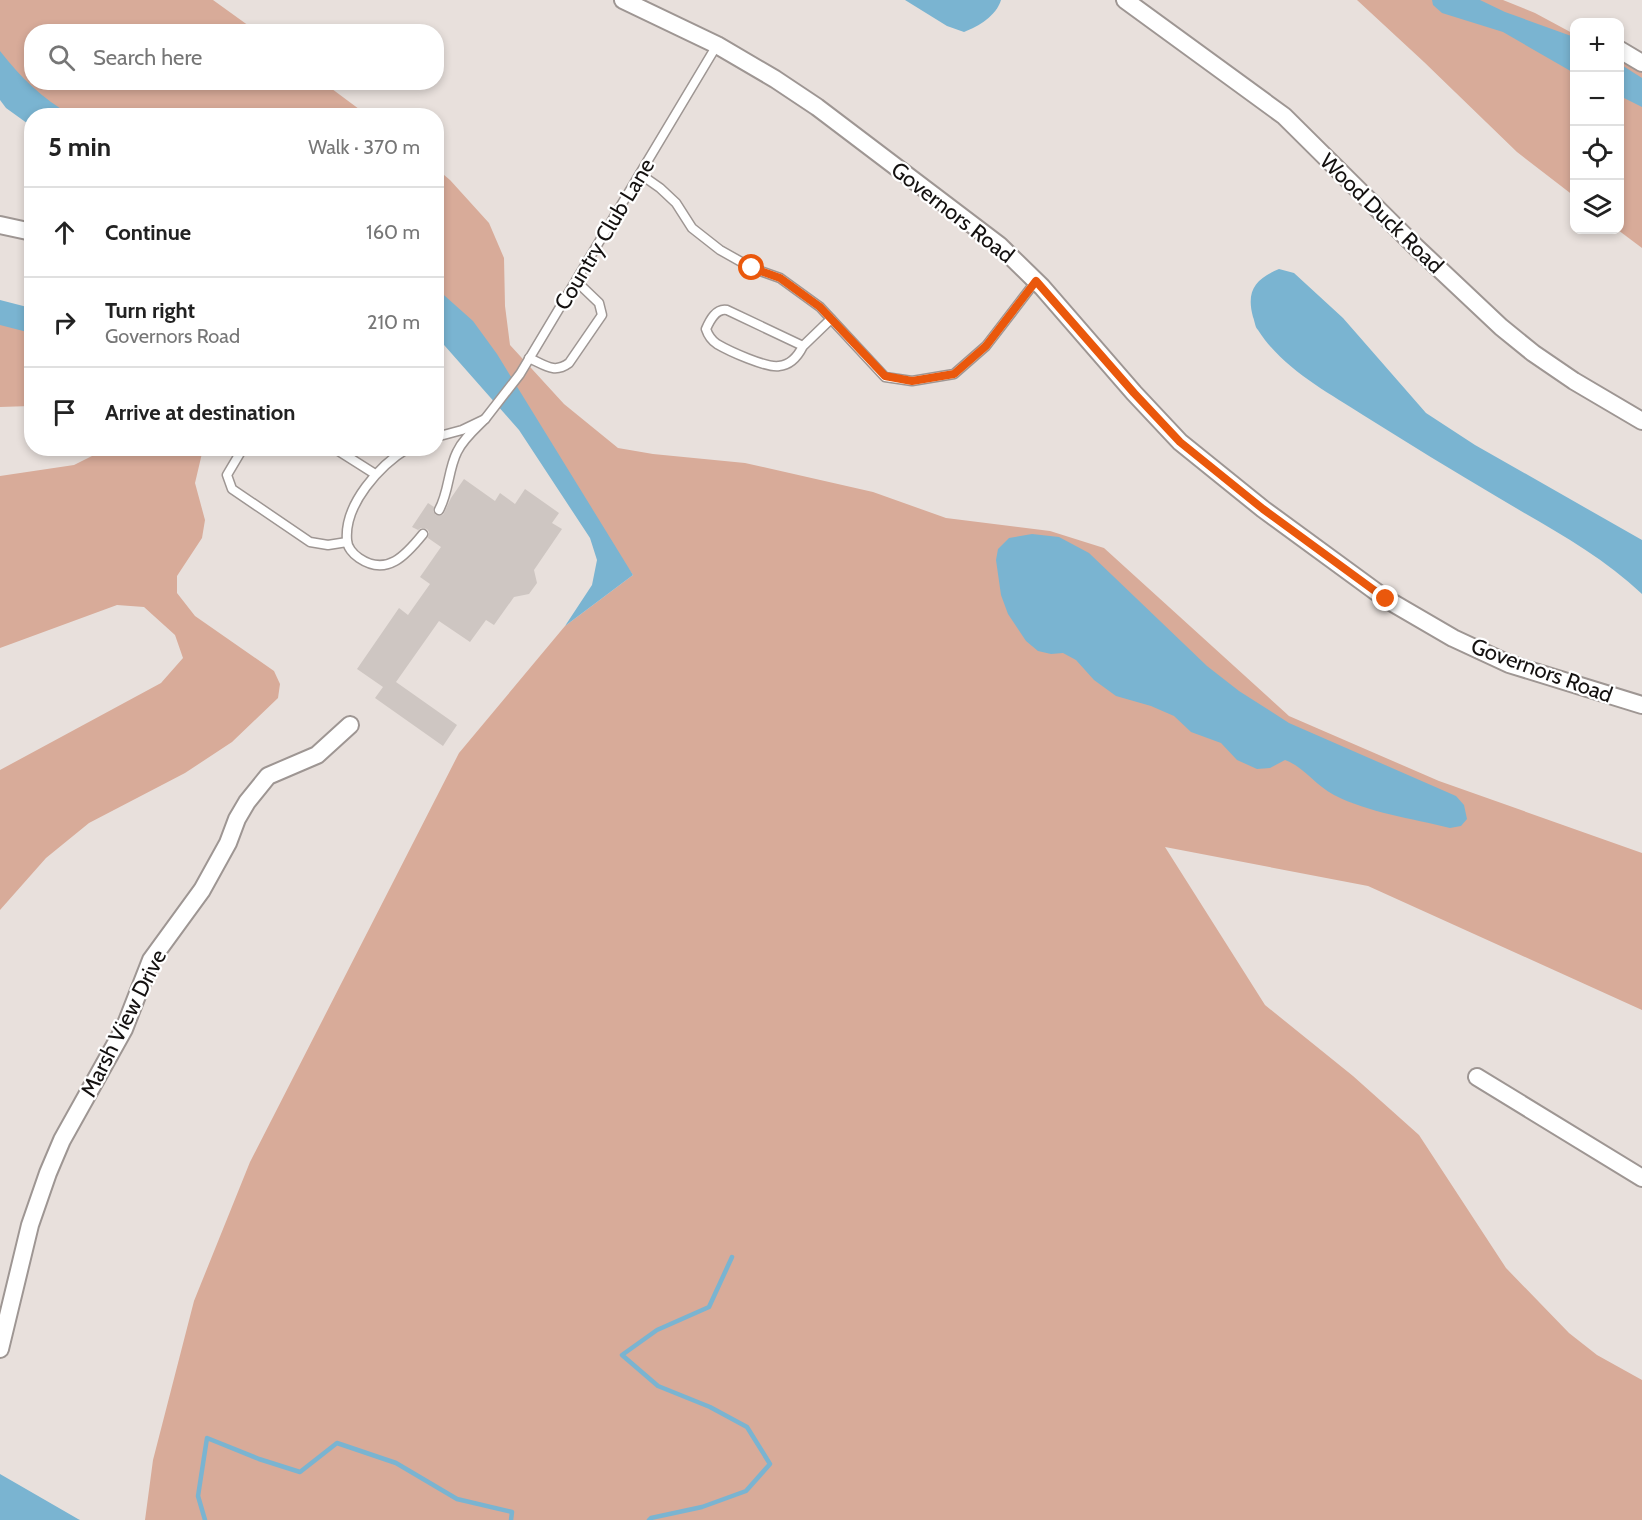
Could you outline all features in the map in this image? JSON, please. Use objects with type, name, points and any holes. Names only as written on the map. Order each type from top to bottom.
[{"type":"street","name":"Governors Road","points":[[623,0],[717,45],[817,107],[999,245],[1036,281],[1180,442],[1263,509],[1386,599],[1453,638],[1509,664],[1642,705]]},
{"type":"street","name":"Wood Duck Road","points":[[1125,0],[1284,116],[1416,247],[1509,334],[1574,381],[1642,421]]},
{"type":"street","points":[[1624,52],[1642,63]]},
{"type":"street","points":[[0,225],[24,230]]},
{"type":"street","name":"Marsh View Drive","points":[[0,1349],[30,1225],[48,1173],[62,1140],[124,1029],[151,960],[202,890],[228,843],[237,819],[247,802],[268,776],[318,755],[350,725]]},
{"type":"street","points":[[1477,1077],[1642,1179]]},
{"type":"lane","name":"Country Club Lane","points":[[439,510],[458,450],[494,409],[520,374],[717,45]]},
{"type":"lane","points":[[640,174],[676,203],[692,228],[720,250],[752,268],[780,278],[820,307],[885,376],[912,381],[954,374],[986,346],[1036,281]]},
{"type":"lane","points":[[529,358],[554,369],[561,369],[569,363],[602,315],[599,303],[576,281]]},
{"type":"lane","points":[[803,345],[723,309],[716,313],[706,329],[708,335],[716,343],[769,366],[782,366],[795,359],[803,345],[831,319]]},
{"type":"lane","name":"Country Club Lane","points":[[444,435],[462,430],[485,419]]},
{"type":"lane","points":[[238,456],[227,475],[232,489],[310,542],[328,545],[347,542]]},
{"type":"lane","points":[[347,456],[375,474]]},
{"type":"lane","points":[[396,456],[375,474],[359,496],[347,526],[347,542],[354,554],[368,564],[381,566],[397,560],[411,550],[423,534]]},
{"type":"shaded area","points":[[0,0],[213,0],[246,24],[24,24],[24,90],[333,90],[358,108],[42,108],[0,68]]},
{"type":"shaded area","points":[[1357,0],[1503,0],[1535,13],[1570,32],[1570,193],[1517,152]]},
{"type":"shaded area","points":[[1624,62],[1642,73],[1642,248],[1623,234]]},
{"type":"shaded area","points":[[444,175],[489,223],[504,258],[505,306],[510,345],[564,404],[618,448],[653,454],[745,463],[873,492],[946,518],[1050,531],[1104,548],[1289,716],[1439,781],[1642,853],[1642,1010],[1368,886],[1165,847],[1265,1005],[1353,1076],[1419,1135],[1506,1268],[1569,1333],[1597,1355],[1642,1380],[1642,1520],[145,1520],[153,1460],[194,1301],[250,1162],[459,753],[565,626],[633,575],[543,449],[444,326]]},
{"type":"shaded area","points":[[0,308],[24,314],[24,406],[0,407]]},
{"type":"shaded area","points":[[92,456],[201,456],[195,483],[205,520],[202,538],[177,576],[177,593],[195,616],[274,671],[280,684],[278,698],[232,742],[185,773],[89,823],[46,858],[0,910],[0,770],[161,683],[183,658],[175,635],[144,607],[117,605],[0,648],[0,476],[74,465]]},
{"type":"water","points":[[905,0],[1001,0],[999,6],[986,20],[964,32],[947,26]]},
{"type":"water","points":[[1432,0],[1480,0],[1505,12],[1570,36],[1570,71],[1503,32],[1442,13],[1433,5]]},
{"type":"water","points":[[0,51],[24,78],[24,90],[36,90],[60,108],[24,108],[24,121],[6,108],[0,100]]},
{"type":"water","points":[[1624,67],[1642,78],[1642,107],[1624,98]]},
{"type":"water","points":[[1279,269],[1294,273],[1343,318],[1426,413],[1475,445],[1642,540],[1642,594],[1591,554],[1335,397],[1292,368],[1268,344],[1256,327],[1251,308],[1254,287],[1264,277]]},
{"type":"water","points":[[444,295],[473,321],[497,354],[633,575],[565,626],[592,585],[597,560],[590,538],[519,430],[444,345]]},
{"type":"water","points":[[0,300],[24,306],[24,331],[0,325]]},
{"type":"water","points":[[1032,534],[1059,537],[1089,553],[1207,666],[1239,691],[1289,723],[1456,796],[1464,805],[1467,819],[1461,826],[1450,828],[1361,806],[1327,791],[1298,767],[1285,760],[1270,768],[1257,769],[1237,760],[1221,743],[1191,732],[1174,716],[1151,706],[1116,696],[1094,680],[1076,660],[1063,653],[1051,654],[1038,651],[1026,641],[1008,614],[1001,595],[996,560],[998,549],[1009,538]]},
{"type":"water","points":[[0,1474],[78,1519],[80,1520],[0,1520]]},
{"type":"building","points":[[464,479],[495,501],[500,493],[515,504],[525,489],[559,513],[552,523],[562,529],[534,570],[537,583],[529,594],[514,597],[494,625],[486,620],[470,642],[439,621],[396,682],[457,725],[443,746],[375,698],[383,687],[357,669],[399,608],[408,615],[430,584],[420,577],[441,547],[428,538],[427,529],[418,530],[412,527],[428,503],[434,507],[433,511],[436,515],[443,515]]},
{"type":"waterway","points":[[649,1520],[702,1507],[746,1491],[770,1464],[747,1427],[710,1407],[658,1386],[622,1355],[657,1330],[709,1307],[732,1257]]},
{"type":"waterway","points":[[205,1520],[198,1496],[207,1438],[259,1459],[300,1472],[337,1443],[396,1463],[457,1499],[512,1512],[511,1520]]},
{"type":"route","points":[[752,268],[780,278],[820,307],[885,376],[912,381],[954,374],[986,346],[1036,281],[1180,442],[1263,509],[1386,599]]}]
